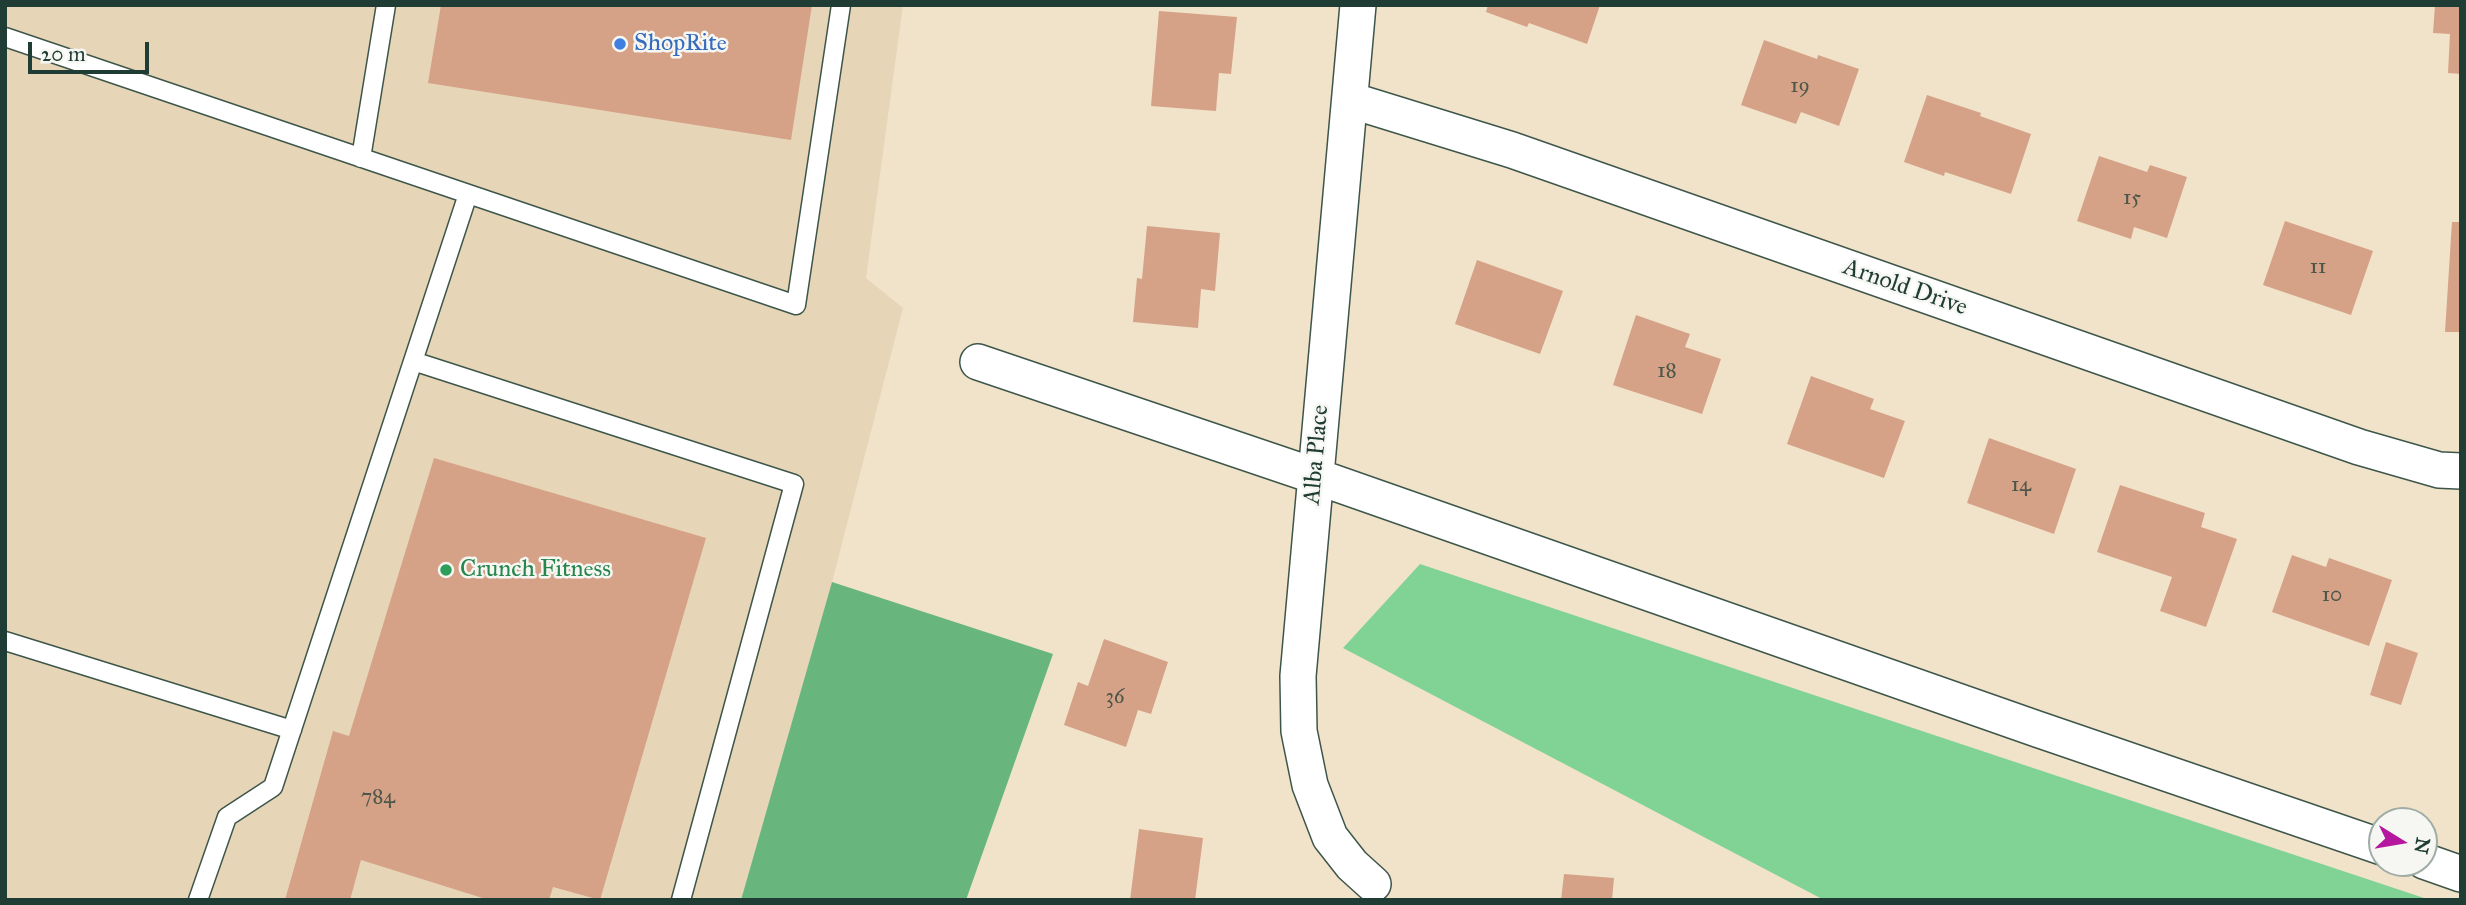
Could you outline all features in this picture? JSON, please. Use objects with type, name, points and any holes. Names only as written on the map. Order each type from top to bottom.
[{"type":"street","name":"Alba Place","points":[[1358,5],[1298,676],[1299,731],[1310,785],[1329,836],[1352,865],[1373,884]]},
{"type":"street","name":"Arnold Drive","points":[[1350,100],[1512,150],[2359,447],[2439,470],[2461,471]]},
{"type":"street","points":[[978,362],[1315,476],[2368,842]]},
{"type":"street","points":[[2438,866],[2461,874]]},
{"type":"lane","points":[[360,158],[386,5]]},
{"type":"lane","points":[[5,37],[796,305],[841,5]]},
{"type":"lane","points":[[198,900],[227,817],[273,787],[468,194]]},
{"type":"lane","points":[[413,361],[794,484],[681,900]]},
{"type":"lane","points":[[5,640],[292,730]]},
{"type":"shaded area","points":[[5,5],[903,5],[866,278],[903,308],[832,582],[741,900],[5,900]]},
{"type":"green space","points":[[1420,564],[2430,900],[1824,900],[1343,648]]},
{"type":"green space","points":[[832,582],[1053,654],[966,900],[741,900]]},
{"type":"building","name":"ShopRite","points":[[441,5],[812,5],[791,140],[428,83]]},
{"type":"building","points":[[1488,5],[1600,5],[1587,44],[1529,23],[1527,27],[1486,12]]},
{"type":"building","points":[[2435,5],[2461,5],[2461,74],[2448,73],[2450,34],[2433,33]]},
{"type":"building","points":[[1159,11],[1237,17],[1231,74],[1219,73],[1216,111],[1151,106]]},
{"type":"building","points":[[1764,40],[1817,59],[1818,55],[1859,69],[1839,126],[1801,112],[1796,124],[1741,105]]},
{"type":"building","points":[[1927,95],[1981,113],[1980,116],[2031,134],[2011,194],[1945,172],[1944,176],[1904,162]]},
{"type":"building","points":[[2099,156],[2147,172],[2150,165],[2187,177],[2167,238],[2134,227],[2131,239],[2077,221]]},
{"type":"building","points":[[2285,221],[2373,251],[2351,315],[2263,285]]},
{"type":"building","points":[[2452,222],[2461,222],[2461,332],[2445,332]]},
{"type":"building","points":[[1147,226],[1220,233],[1215,291],[1201,289],[1198,328],[1133,322],[1137,278],[1142,279]]},
{"type":"building","points":[[1477,260],[1563,291],[1540,354],[1455,324]]},
{"type":"building","points":[[1636,315],[1690,334],[1685,347],[1721,359],[1702,414],[1613,385]]},
{"type":"building","points":[[1811,376],[1874,399],[1870,409],[1905,421],[1884,478],[1787,444]]},
{"type":"building","points":[[1989,438],[2076,469],[2054,534],[1967,503]]},
{"type":"building","points":[[434,458],[706,538],[600,900],[553,887],[549,900],[489,900],[361,860],[350,900],[285,900],[333,731],[349,736]]},
{"type":"building","points":[[2120,485],[2205,513],[2201,527],[2237,539],[2206,627],[2160,611],[2172,577],[2097,552]]},
{"type":"building","points":[[2292,555],[2326,567],[2329,558],[2392,580],[2369,646],[2272,612]]},
{"type":"building","points":[[1104,639],[1168,662],[1151,714],[1138,710],[1126,747],[1064,725],[1078,682],[1088,686]]},
{"type":"building","points":[[2386,642],[2418,653],[2401,705],[2370,695]]},
{"type":"building","points":[[1139,829],[1203,838],[1195,900],[1130,900]]},
{"type":"building","points":[[1564,874],[1614,878],[1612,900],[1561,900]]},
{"type":"place","name":"ShopRite","points":[[620,44]]},
{"type":"place","name":"Crunch Fitness","points":[[446,570]]}]
